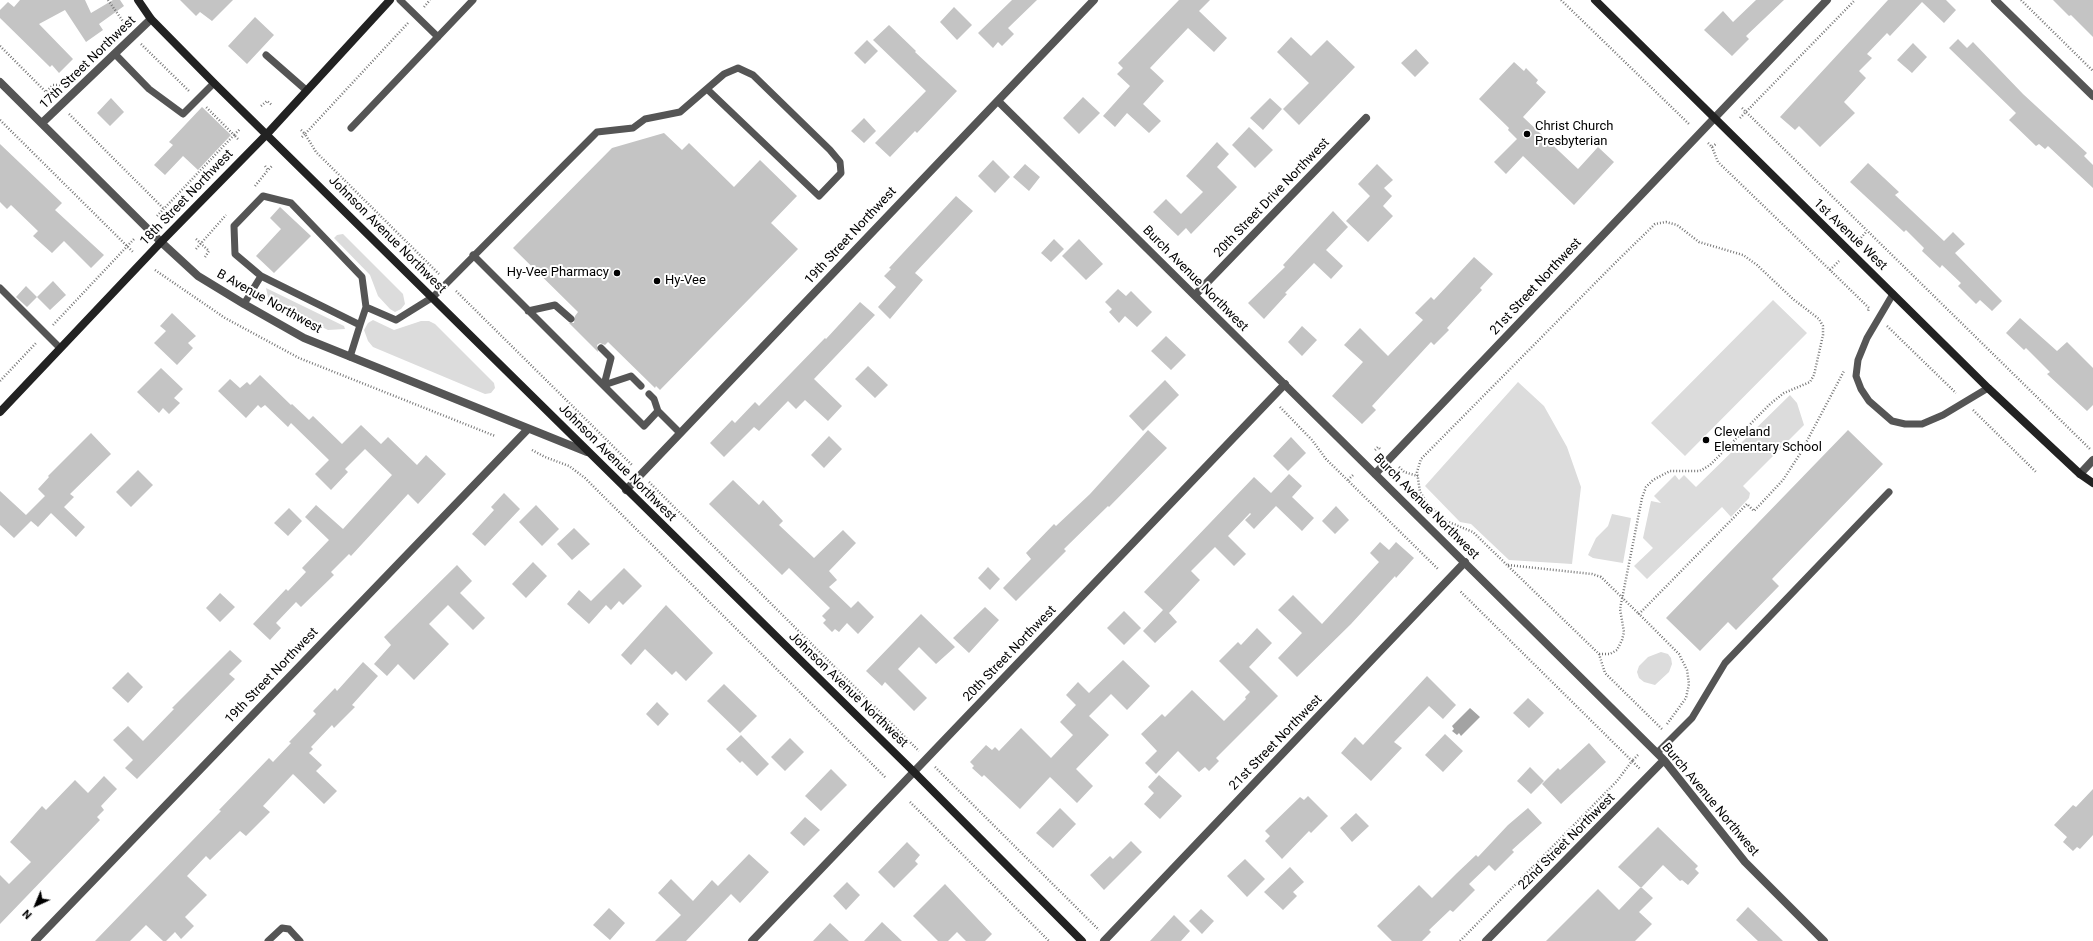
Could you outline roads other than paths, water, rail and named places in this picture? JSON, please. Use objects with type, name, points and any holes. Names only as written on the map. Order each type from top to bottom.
[{"type":"street","name":"Johnson Avenue Northwest","points":[[138,0],[151,19],[214,84],[433,297],[587,452],[914,772],[1082,941]]},
{"type":"street","name":"18th Street Northwest","points":[[0,412],[161,242],[267,134],[390,0]]},
{"type":"street","name":"19th Street Northwest","points":[[626,490],[1094,0]]},
{"type":"street","name":"1st Avenue West","points":[[1595,0],[1988,388],[2080,474],[2093,483]]},
{"type":"street","name":"21st Street Northwest","points":[[1376,474],[1827,0]]},
{"type":"street","points":[[1995,0],[2093,96]]},
{"type":"street","name":"17th Street Northwest","points":[[42,123],[151,19]]},
{"type":"street","name":"B Avenue Northwest","points":[[0,82],[161,242],[198,276],[304,338],[587,452]]},
{"type":"street","name":"Burch Avenue Northwest","points":[[998,101],[1664,760],[1745,862],[1824,941]]},
{"type":"street","name":"20th Street Drive Northwest","points":[[1195,295],[1366,118]]},
{"type":"street","name":"20th Street Northwest","points":[[752,941],[1285,384]]},
{"type":"street","name":"19th Street Northwest","points":[[35,941],[528,429]]},
{"type":"street","points":[[2080,474],[2093,460]]},
{"type":"street","name":"21st Street Northwest","points":[[1104,941],[1465,562]]},
{"type":"street","name":"22nd Street Northwest","points":[[1486,941],[1664,760]]},
{"type":"lane","points":[[400,0],[438,37]]},
{"type":"lane","points":[[351,128],[473,0]]},
{"type":"lane","points":[[115,54],[149,89],[183,114],[214,84]]},
{"type":"lane","points":[[266,55],[306,90]]},
{"type":"lane","points":[[366,307],[396,320],[433,297],[597,132],[634,128],[645,119],[680,112],[724,74],[738,68],[753,75],[830,150],[840,162],[841,173],[819,196],[707,89]]},
{"type":"lane","points":[[350,357],[366,307],[362,277],[291,203],[263,196],[234,226],[235,254],[261,276],[360,325]]},
{"type":"lane","points":[[473,256],[644,426],[658,411]]},
{"type":"lane","points":[[244,304],[261,276]]},
{"type":"lane","points":[[0,288],[60,348]]},
{"type":"lane","points":[[1893,294],[1878,317],[1865,342],[1858,360],[1856,376],[1861,389],[1873,405],[1892,421],[1906,424],[1922,424],[1943,415],[1988,388]]},
{"type":"lane","points":[[528,310],[555,305],[572,319]]},
{"type":"lane","points":[[601,348],[611,358],[604,385]]},
{"type":"lane","points":[[604,385],[631,376],[641,386]]},
{"type":"lane","points":[[649,394],[654,399],[658,411],[680,432]]},
{"type":"lane","points":[[1657,753],[1692,718],[1725,663],[1889,492]]},
{"type":"lane","points":[[268,941],[282,928],[289,929],[300,941]]},
{"type":"place","name":"Christ Church Presbyterian","points":[[1527,134]]},
{"type":"place","name":"Hy-Vee Pharmacy","points":[[617,273]]},
{"type":"place","name":"Hy-Vee","points":[[657,281]]},
{"type":"place","name":"Cleveland Elementary School","points":[[1706,440]]}]
